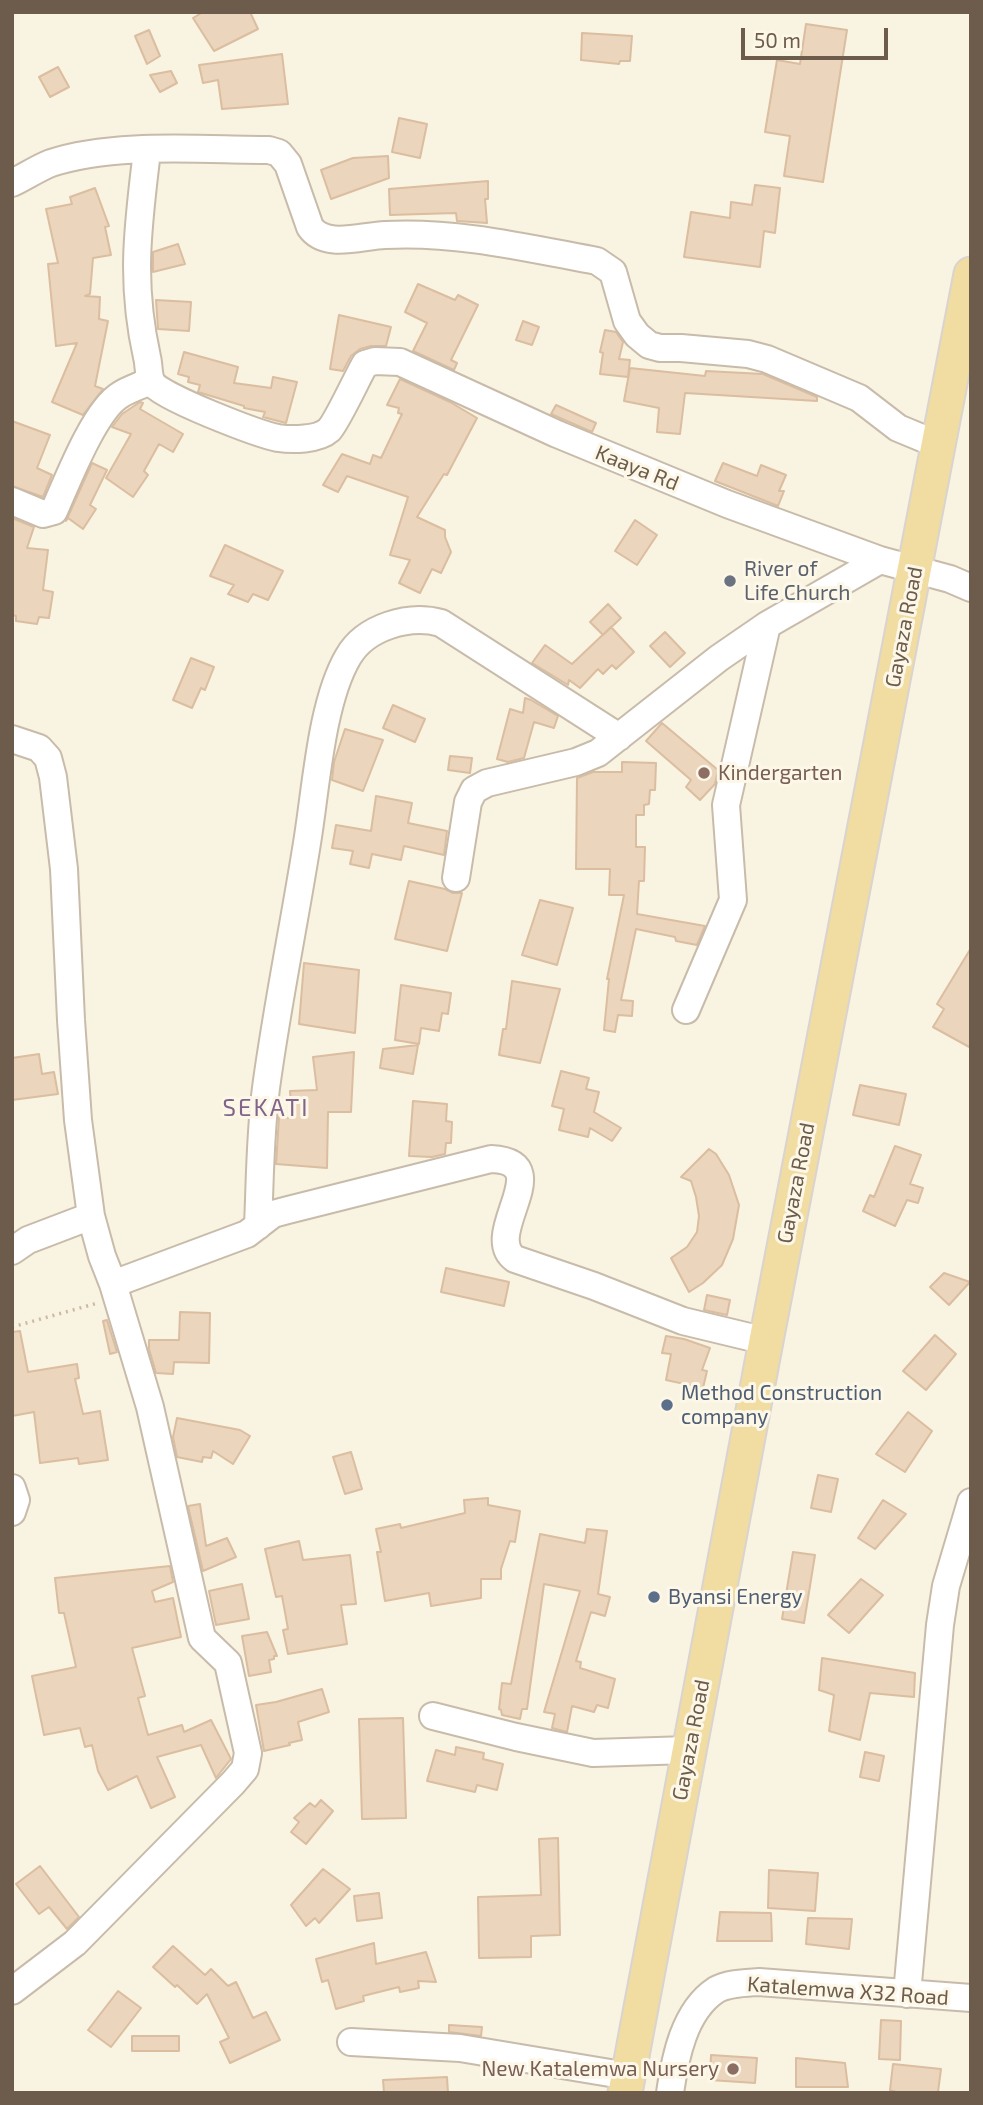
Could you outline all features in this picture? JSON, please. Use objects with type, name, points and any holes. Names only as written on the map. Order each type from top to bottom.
[{"type":"main road","name":"Gayaza Road","points":[[627,2084],[766,1341],[971,274]]},
{"type":"street","points":[[12,183],[49,164],[90,154],[269,150],[279,153],[288,164],[310,227],[315,235],[326,240],[437,234],[597,261],[612,272],[627,321],[649,345],[748,354],[767,359],[859,398],[898,428],[939,445]]},
{"type":"street","points":[[12,501],[43,514],[54,511],[78,458],[109,406],[121,393],[150,382],[141,330],[135,255],[147,151]]},
{"type":"street","name":"Kaaya Rd","points":[[150,382],[164,394],[248,428],[269,436],[292,439],[313,437],[329,430],[365,364],[375,361],[400,362],[614,458],[727,504],[880,560],[950,579],[971,588]]},
{"type":"street","points":[[456,878],[468,802],[474,790],[487,783],[576,762],[598,753],[719,658],[767,625],[880,560]]},
{"type":"street","points":[[258,1226],[266,1088],[321,748],[330,705],[349,655],[364,638],[396,623],[408,619],[434,621],[620,737]]},
{"type":"street","points":[[686,1010],[733,900],[726,804],[767,625]]},
{"type":"street","points":[[12,739],[39,748],[48,758],[53,776],[64,869],[78,1120],[91,1216],[150,1407],[202,1638],[228,1663],[248,1753],[248,1761],[241,1776],[75,1943],[12,1991]]},
{"type":"street","points":[[115,1291],[247,1234],[273,1214],[491,1159],[502,1160],[516,1167],[520,1175],[520,1186],[505,1242],[509,1254],[515,1259],[683,1321],[766,1341]]},
{"type":"street","points":[[12,1251],[28,1240],[91,1216]]},
{"type":"street","points":[[12,1488],[16,1500],[12,1513]]},
{"type":"street","points":[[907,1994],[940,1625],[946,1586],[971,1502]]},
{"type":"street","points":[[433,1716],[593,1753],[689,1750]]},
{"type":"street","name":"Katalemwa X32 Road","points":[[670,2093],[689,2022],[702,2003],[717,1989],[734,1984],[759,1982],[971,1998]]},
{"type":"street","points":[[351,2042],[460,2048],[627,2084]]},
{"type":"path","points":[[12,1327],[115,1291]]},
{"type":"building","points":[[203,12],[250,12],[258,29],[214,51],[193,18]]},
{"type":"building","points":[[806,24],[847,30],[823,182],[784,176],[790,136],[765,132],[777,60],[800,64]]},
{"type":"building","points":[[149,30],[160,56],[147,64],[135,36]]},
{"type":"building","points":[[582,33],[632,36],[630,61],[620,61],[619,64],[581,60]]},
{"type":"building","points":[[282,54],[288,104],[222,109],[218,80],[203,83],[199,65]]},
{"type":"building","points":[[58,67],[69,87],[50,97],[39,77]]},
{"type":"building","points":[[171,71],[177,83],[160,92],[150,75]]},
{"type":"building","points":[[399,118],[427,124],[420,158],[392,152]]},
{"type":"building","points":[[388,156],[389,178],[331,199],[321,170],[353,158]]},
{"type":"building","points":[[488,181],[488,199],[485,199],[487,223],[457,221],[456,213],[390,215],[389,189]]},
{"type":"building","points":[[755,185],[780,188],[775,233],[764,231],[760,267],[684,257],[691,212],[730,218],[731,202],[752,205]]},
{"type":"building","points":[[95,188],[109,226],[105,227],[111,255],[93,258],[90,294],[85,296],[100,297],[99,319],[108,321],[95,386],[103,389],[83,415],[52,402],[77,343],[56,346],[48,264],[58,263],[46,209],[72,204],[70,197]]},
{"type":"building","points":[[178,244],[185,264],[153,272],[153,252]]},
{"type":"building","points":[[418,284],[455,300],[458,295],[478,305],[451,360],[457,363],[454,370],[413,351],[427,323],[405,312]]},
{"type":"building","points":[[156,300],[191,302],[189,331],[158,329]]},
{"type":"building","points":[[339,315],[391,327],[386,346],[360,349],[351,356],[343,371],[330,369]]},
{"type":"building","points":[[523,321],[539,327],[532,345],[516,340]]},
{"type":"building","points":[[605,330],[616,332],[623,342],[619,359],[630,360],[628,377],[600,374],[603,353],[600,352]]},
{"type":"building","points":[[184,352],[238,367],[234,383],[271,388],[273,377],[297,382],[286,423],[263,417],[265,412],[244,408],[198,392],[200,385],[188,382],[189,377],[178,374]]},
{"type":"building","points":[[630,368],[705,376],[706,371],[763,374],[817,397],[817,401],[685,393],[680,434],[657,432],[659,408],[624,401]]},
{"type":"building","points":[[400,379],[477,418],[447,475],[444,474],[417,517],[445,530],[451,552],[441,573],[432,569],[420,593],[399,583],[410,560],[390,555],[408,497],[347,476],[338,492],[323,485],[342,454],[370,464],[373,455],[381,458],[402,414],[398,413],[399,408],[387,405]]},
{"type":"building","points":[[140,402],[143,403],[140,409],[183,434],[173,452],[159,444],[144,471],[148,475],[133,497],[106,478],[131,434],[112,427],[122,414]]},
{"type":"building","points":[[556,405],[596,423],[592,432],[551,414]]},
{"type":"building","points":[[12,421],[50,435],[37,468],[52,475],[43,497],[12,486]]},
{"type":"building","points":[[92,463],[107,470],[90,505],[96,509],[83,529],[68,518],[66,521]]},
{"type":"building","points":[[723,463],[757,476],[761,465],[786,475],[779,491],[784,491],[778,506],[715,481]]},
{"type":"building","points":[[12,518],[34,527],[27,548],[48,550],[43,590],[53,592],[49,618],[39,617],[37,624],[16,621],[16,616],[12,615]]},
{"type":"building","points":[[635,520],[657,535],[637,565],[615,551]]},
{"type":"building","points":[[225,545],[283,571],[268,600],[253,594],[248,602],[228,594],[234,585],[210,576]]},
{"type":"building","points":[[608,604],[621,618],[603,635],[590,622]]},
{"type":"building","points":[[611,627],[634,652],[616,669],[612,665],[603,674],[598,669],[580,688],[569,680],[568,685],[532,663],[545,645],[572,664]]},
{"type":"building","points":[[665,632],[685,653],[670,667],[650,646]]},
{"type":"building","points":[[191,658],[214,667],[205,690],[201,688],[192,708],[173,700]]},
{"type":"building","points":[[525,698],[558,716],[554,728],[534,722],[524,758],[508,762],[497,759],[510,709],[523,713]]},
{"type":"building","points":[[393,705],[425,719],[415,742],[383,728]]},
{"type":"building","points":[[662,723],[718,770],[715,784],[700,800],[686,787],[691,780],[646,741]]},
{"type":"building","points":[[345,729],[383,740],[363,791],[332,780],[334,762]]},
{"type":"building","points":[[450,756],[472,758],[470,773],[448,770]]},
{"type":"building","points":[[622,762],[656,763],[655,790],[650,790],[649,804],[644,805],[644,815],[636,815],[636,847],[645,847],[644,881],[639,881],[637,914],[705,926],[697,945],[676,941],[675,937],[636,929],[621,1000],[633,1001],[632,1016],[618,1015],[615,1032],[604,1030],[607,979],[624,895],[609,895],[610,869],[576,869],[577,778],[593,772],[622,772]]},
{"type":"building","points":[[376,796],[412,803],[408,823],[447,831],[444,855],[404,846],[401,860],[372,854],[369,868],[350,864],[353,851],[332,848],[336,825],[371,831]]},
{"type":"building","points":[[409,881],[462,893],[447,951],[395,939]]},
{"type":"building","points":[[540,900],[573,908],[557,965],[522,955]]},
{"type":"building","points":[[971,948],[971,1048],[933,1027],[944,1009],[937,1004]]},
{"type":"building","points":[[304,963],[359,970],[355,1033],[299,1024]]},
{"type":"building","points":[[512,981],[560,989],[540,1063],[499,1055],[503,1029],[506,1029]]},
{"type":"building","points":[[401,985],[451,993],[448,1014],[442,1013],[439,1031],[421,1028],[419,1044],[395,1040]]},
{"type":"building","points":[[418,1045],[413,1074],[380,1068],[383,1049]]},
{"type":"building","points":[[354,1052],[351,1112],[328,1112],[327,1168],[276,1164],[279,1117],[292,1118],[290,1091],[317,1090],[313,1057]]},
{"type":"building","points":[[39,1054],[42,1074],[54,1072],[58,1094],[12,1100],[12,1058]]},
{"type":"building","points":[[561,1071],[589,1078],[586,1089],[599,1092],[594,1112],[621,1128],[612,1141],[590,1128],[588,1137],[559,1130],[564,1109],[552,1106]]},
{"type":"building","points":[[860,1085],[906,1094],[899,1125],[853,1115]]},
{"type":"building","points":[[413,1101],[447,1104],[446,1121],[452,1122],[451,1143],[446,1143],[445,1154],[432,1157],[409,1156]]},
{"type":"building","points":[[895,1146],[921,1155],[910,1184],[923,1188],[918,1203],[907,1200],[895,1226],[863,1211],[870,1195],[874,1197]]},
{"type":"building","points":[[709,1149],[716,1154],[729,1175],[739,1205],[733,1239],[722,1265],[689,1292],[671,1258],[687,1247],[697,1232],[699,1216],[691,1181],[681,1177]]},
{"type":"building","points":[[446,1268],[509,1282],[504,1306],[441,1292]]},
{"type":"building","points":[[944,1273],[970,1282],[949,1305],[930,1287]]},
{"type":"building","points":[[707,1295],[730,1300],[727,1315],[704,1310]]},
{"type":"building","points":[[180,1312],[210,1313],[209,1363],[174,1362],[173,1374],[156,1373],[149,1340],[179,1340]]},
{"type":"building","points":[[107,1320],[117,1352],[110,1354],[103,1321]]},
{"type":"building","points":[[20,1331],[28,1372],[77,1364],[79,1378],[75,1379],[83,1414],[100,1411],[108,1460],[79,1464],[78,1458],[40,1463],[34,1412],[12,1416],[12,1332]]},
{"type":"building","points":[[935,1335],[956,1354],[926,1390],[903,1371]]},
{"type":"building","points":[[666,1336],[710,1348],[702,1370],[707,1371],[703,1388],[666,1380],[671,1354],[662,1353]]},
{"type":"building","points":[[908,1412],[932,1431],[905,1472],[876,1454]]},
{"type":"building","points":[[177,1418],[240,1430],[250,1436],[233,1464],[213,1451],[211,1458],[203,1457],[202,1462],[177,1457],[173,1437]]},
{"type":"building","points":[[351,1452],[362,1489],[345,1494],[333,1457]]},
{"type":"building","points":[[818,1475],[838,1479],[831,1512],[811,1508]]},
{"type":"building","points":[[488,1498],[488,1505],[520,1511],[515,1542],[510,1541],[501,1569],[501,1579],[481,1579],[481,1598],[431,1606],[429,1593],[385,1601],[377,1552],[381,1552],[376,1529],[400,1524],[401,1528],[465,1513],[464,1500]]},
{"type":"building","points":[[883,1500],[906,1514],[875,1549],[858,1538]]},
{"type":"building","points":[[200,1504],[206,1546],[227,1538],[236,1557],[203,1571],[188,1506]]},
{"type":"building","points":[[587,1529],[607,1531],[598,1594],[610,1597],[605,1616],[591,1612],[576,1661],[581,1662],[580,1668],[615,1679],[608,1708],[597,1705],[594,1712],[572,1706],[567,1732],[552,1728],[555,1714],[544,1712],[580,1591],[544,1584],[527,1709],[522,1709],[520,1719],[502,1715],[499,1709],[502,1683],[511,1684],[540,1534],[585,1543]]},
{"type":"building","points":[[299,1541],[303,1560],[350,1555],[356,1604],[341,1605],[347,1644],[288,1654],[283,1630],[288,1629],[282,1596],[276,1597],[265,1549]]},
{"type":"building","points":[[793,1552],[815,1555],[804,1623],[782,1619]]},
{"type":"building","points":[[170,1566],[173,1582],[152,1591],[155,1602],[173,1598],[181,1637],[132,1648],[145,1696],[138,1698],[148,1735],[182,1725],[184,1732],[211,1720],[231,1759],[216,1778],[201,1745],[157,1757],[175,1797],[151,1808],[137,1776],[108,1790],[98,1771],[92,1745],[85,1747],[80,1728],[44,1735],[32,1676],[76,1667],[64,1613],[59,1613],[55,1578]]},
{"type":"building","points":[[861,1579],[883,1595],[849,1633],[828,1615]]},
{"type":"building","points":[[242,1584],[249,1619],[216,1625],[209,1591]]},
{"type":"building","points":[[267,1632],[277,1656],[269,1660],[271,1672],[249,1676],[242,1636]]},
{"type":"building","points":[[822,1658],[915,1673],[914,1697],[870,1693],[860,1740],[829,1731],[834,1695],[819,1690]]},
{"type":"building","points":[[322,1689],[329,1712],[298,1722],[302,1740],[264,1751],[256,1705]]},
{"type":"building","points":[[403,1718],[406,1818],[362,1819],[359,1719]]},
{"type":"building","points":[[456,1747],[484,1753],[483,1759],[503,1764],[497,1790],[477,1785],[475,1792],[427,1781],[436,1750],[455,1755]]},
{"type":"building","points":[[865,1752],[884,1756],[879,1781],[860,1777]]},
{"type":"building","points":[[321,1800],[333,1811],[306,1844],[291,1832],[299,1822],[294,1818],[310,1803],[315,1807]]},
{"type":"building","points":[[558,1838],[560,1935],[531,1936],[531,1957],[479,1958],[478,1897],[541,1895],[539,1839]]},
{"type":"building","points":[[40,1866],[79,1917],[67,1929],[49,1907],[39,1914],[16,1884]]},
{"type":"building","points":[[323,1869],[350,1889],[319,1923],[315,1918],[306,1926],[291,1905]]},
{"type":"building","points":[[769,1870],[818,1873],[815,1911],[768,1908]]},
{"type":"building","points":[[379,1893],[382,1918],[357,1921],[354,1896]]},
{"type":"building","points":[[720,1912],[771,1913],[772,1941],[717,1941]]},
{"type":"building","points":[[808,1918],[852,1919],[849,1949],[806,1944]]},
{"type":"building","points":[[374,1943],[376,1964],[426,1952],[436,1982],[418,1981],[419,1988],[400,1992],[399,1987],[363,1996],[364,2001],[336,2009],[328,1980],[322,1982],[316,1959]]},
{"type":"building","points":[[173,1946],[205,1975],[211,1969],[228,1986],[236,1982],[253,2018],[266,2012],[280,2040],[230,2063],[220,2042],[229,2038],[207,1994],[197,2004],[153,1967]]},
{"type":"building","points":[[118,1991],[141,2008],[111,2047],[88,2030]]},
{"type":"building","points":[[881,2020],[901,2021],[900,2060],[879,2059]]},
{"type":"building","points":[[449,2025],[482,2027],[481,2036],[449,2032]]},
{"type":"building","points":[[132,2036],[179,2036],[179,2051],[132,2051]]},
{"type":"building","name":"New Katalemwa Nursery","points":[[711,2055],[757,2058],[755,2083],[710,2080]]},
{"type":"building","points":[[796,2058],[845,2063],[848,2087],[796,2087]]},
{"type":"building","points":[[893,2064],[941,2069],[938,2092],[899,2093],[890,2090]]},
{"type":"building","points":[[447,2077],[448,2093],[384,2093],[383,2080]]},
{"type":"place","name":"River of Life Church","points":[[730,581]]},
{"type":"place","name":"Kindergarten","points":[[704,773]]},
{"type":"place","name":"Method Construction company","points":[[667,1405]]},
{"type":"place","name":"Byansi Energy","points":[[654,1597]]},
{"type":"place","name":"New Katalemwa Nursery","points":[[733,2069]]},
{"type":"district","name":"SEKATI","points":[[266,1108]]}]
